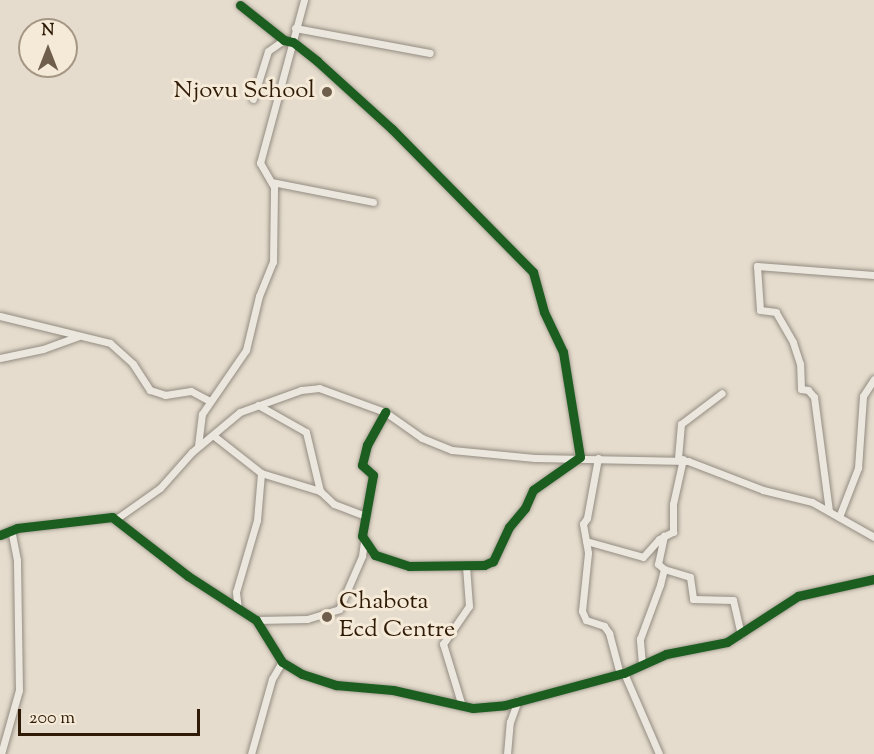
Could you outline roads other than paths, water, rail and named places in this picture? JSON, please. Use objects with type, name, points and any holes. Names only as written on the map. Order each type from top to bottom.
[{"type":"street","points":[[198,446],[200,420],[210,401],[246,350],[259,296],[273,262],[273,182],[260,163],[304,0]]},
{"type":"street","points":[[240,5],[284,40],[293,42],[392,129],[532,272],[544,312],[563,352],[580,457]]},
{"type":"street","points":[[295,28],[430,53]]},
{"type":"street","points":[[253,99],[268,51],[284,40]]},
{"type":"street","points":[[273,182],[373,202]]},
{"type":"street","points":[[829,511],[814,397],[808,390],[801,389],[800,364],[793,342],[777,321],[776,312],[760,310],[757,266],[874,275]]},
{"type":"street","points":[[1,317],[110,343],[157,393],[191,392],[210,401]]},
{"type":"street","points":[[0,358],[43,349],[78,336]]},
{"type":"street","points":[[839,517],[858,468],[863,396],[874,379]]},
{"type":"street","points":[[116,519],[160,488],[198,446],[214,436],[240,412],[301,390],[319,388],[385,412],[422,438],[452,450],[535,458],[680,459],[763,490],[801,498],[874,537]]},
{"type":"street","points":[[585,541],[643,557],[664,536],[673,532],[673,504],[680,459],[681,424],[722,393]]},
{"type":"street","points":[[258,405],[306,432],[320,491]]},
{"type":"street","points":[[255,620],[307,619],[339,609],[362,556],[365,516],[373,475],[362,465],[369,441],[385,412]]},
{"type":"street","points":[[214,436],[261,473],[320,491],[334,504],[365,516]]},
{"type":"street","points":[[364,540],[375,555],[408,566],[466,566],[493,561],[509,527],[525,507],[533,490],[580,457]]},
{"type":"street","points":[[598,458],[587,518],[583,524],[585,541],[583,616],[609,633],[622,674],[659,754]]},
{"type":"street","points":[[238,609],[236,592],[257,520],[261,473]]},
{"type":"street","points":[[0,535],[11,530],[105,516],[116,519],[255,620],[282,662],[315,681],[393,690],[462,706],[491,708],[622,674],[666,654],[717,645],[741,634],[798,596],[874,580]]},
{"type":"street","points":[[1,754],[19,690],[17,560],[11,530]]},
{"type":"street","points":[[664,536],[658,564],[664,569],[690,577],[693,599],[733,600],[741,634]]},
{"type":"street","points":[[462,706],[443,644],[469,606],[466,566]]},
{"type":"street","points":[[642,663],[640,639],[664,569]]},
{"type":"street","points":[[251,754],[272,679],[282,662]]},
{"type":"street","points":[[507,754],[510,722],[518,700]]},
{"type":"place","name":"Njovu School","points":[[327,92]]},
{"type":"place","name":"Chabota Ecd Centre","points":[[327,617]]}]
